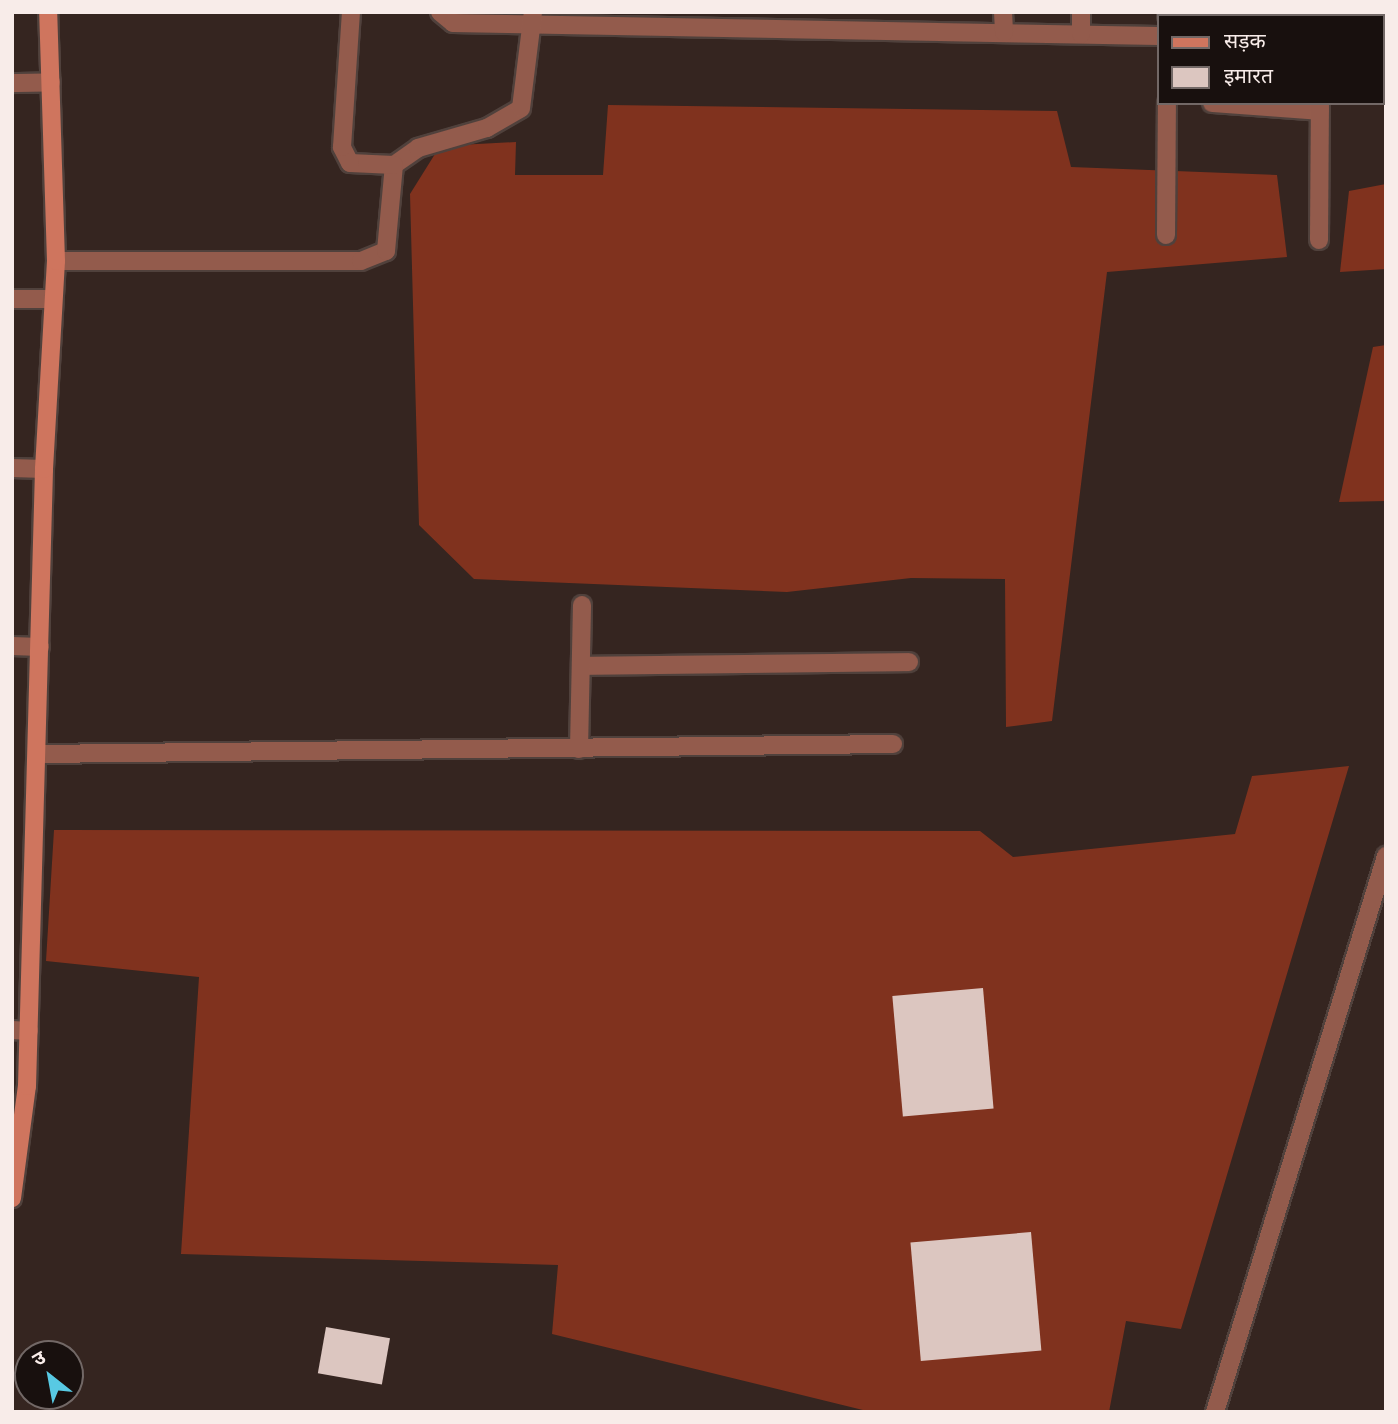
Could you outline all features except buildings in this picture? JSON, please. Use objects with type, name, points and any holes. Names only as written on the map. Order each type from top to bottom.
[{"type":"main road","points":[[12,1198],[16,1166],[20,1030],[38,754],[44,469],[56,261],[48,12]]},
{"type":"street","points":[[351,12],[342,147],[350,163],[394,164],[418,148],[487,128],[521,108],[533,18]]},
{"type":"street","points":[[440,12],[453,23],[533,18],[684,19],[1156,36]]},
{"type":"street","points":[[1003,12],[1004,32]]},
{"type":"street","points":[[1081,12],[1081,34]]},
{"type":"street","points":[[12,83],[51,82]]},
{"type":"street","points":[[1166,235],[1167,105]]},
{"type":"street","points":[[1266,105],[1320,107],[1319,240]]},
{"type":"street","points":[[56,261],[374,257],[386,251],[391,241],[394,164]]},
{"type":"street","points":[[12,299],[53,299]]},
{"type":"street","points":[[12,468],[44,469]]},
{"type":"street","points":[[579,749],[582,606]]},
{"type":"street","points":[[12,646],[40,647]]},
{"type":"street","points":[[581,666],[909,662]]},
{"type":"street","points":[[38,754],[892,744]]},
{"type":"street","points":[[1215,1412],[1386,856]]},
{"type":"shaded area","points":[[608,105],[1057,111],[1071,167],[1277,175],[1287,257],[1107,272],[1052,721],[1006,727],[1005,579],[911,578],[787,592],[474,579],[419,525],[410,194],[440,146],[516,142],[515,175],[603,175]]},
{"type":"shaded area","points":[[1386,184],[1386,269],[1340,272],[1349,191]]},
{"type":"shaded area","points":[[1386,345],[1386,501],[1339,502],[1373,347]]},
{"type":"shaded area","points":[[1349,766],[1181,1329],[1126,1321],[1109,1412],[871,1412],[552,1334],[558,1265],[181,1254],[199,977],[46,961],[54,830],[980,831],[1013,857],[1235,834],[1252,776]]}]
